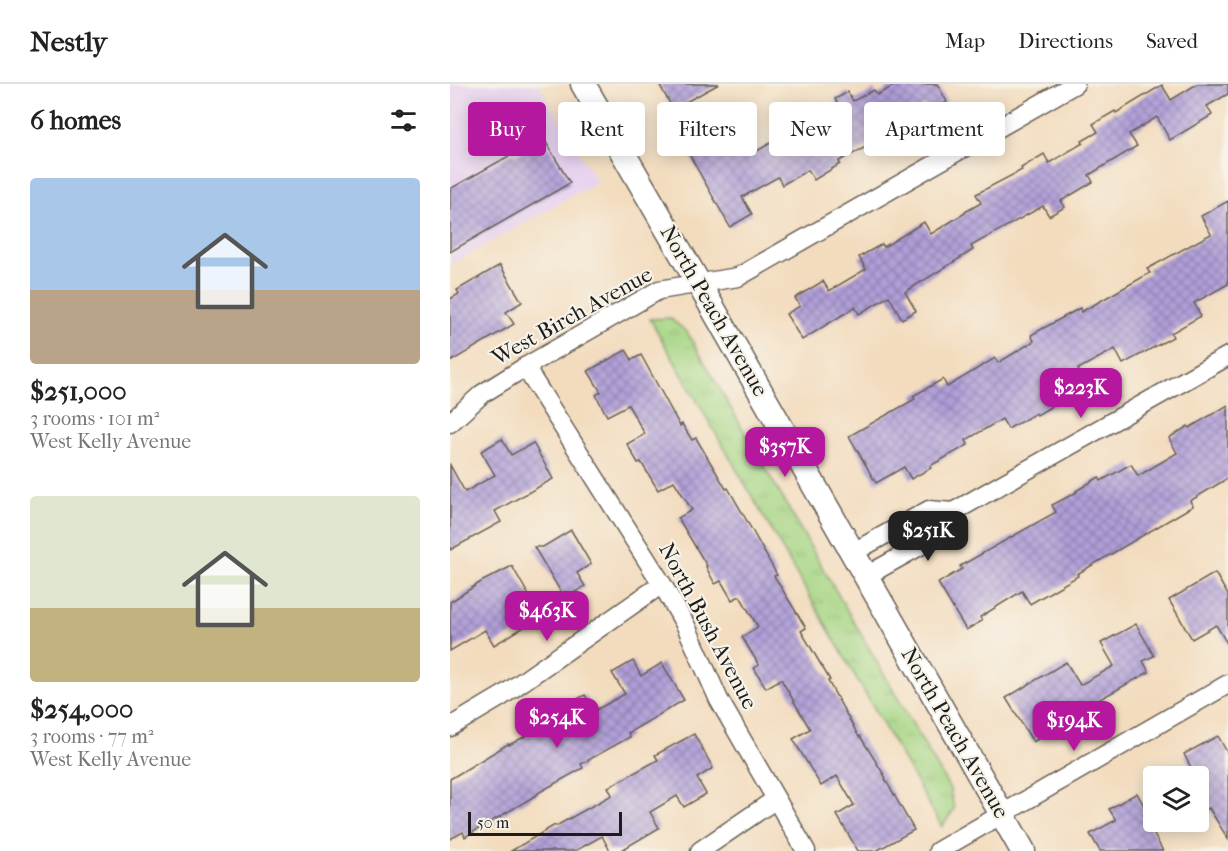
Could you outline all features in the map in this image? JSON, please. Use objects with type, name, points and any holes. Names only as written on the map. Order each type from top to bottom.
[{"type":"street","name":"North Peach Avenue","points":[[583,84],[1023,851]]},
{"type":"street","name":"West Birch Avenue","points":[[450,423],[482,394],[659,290],[738,278],[1075,84]]},
{"type":"street","points":[[866,576],[943,532],[953,512],[1228,356]]},
{"type":"street","name":"North Bush Avenue","points":[[525,367],[662,584],[686,626],[719,700],[806,851]]},
{"type":"street","points":[[852,553],[929,510],[953,512]]},
{"type":"street","points":[[450,727],[502,696],[662,584]]},
{"type":"street","points":[[938,851],[1228,684]]},
{"type":"street","points":[[700,851],[776,800]]},
{"type":"shaded area","points":[[450,84],[538,84],[558,117],[558,156],[581,156],[597,182],[450,265]]},
{"type":"green space","points":[[670,318],[687,332],[950,789],[954,809],[942,827],[650,319]]},
{"type":"building","points":[[659,84],[719,84],[686,102],[669,102]]},
{"type":"building","points":[[897,84],[937,84],[947,102],[864,102],[864,148],[852,154],[852,102],[837,102],[835,99],[848,92],[853,101],[874,90],[877,95]]},
{"type":"building","points":[[1197,84],[1228,84],[1228,94],[1207,106],[1212,115],[1170,140],[1157,117],[1129,134],[1137,146],[1089,175],[1093,182],[1061,201],[1065,207],[1049,216],[1043,206],[971,246],[973,250],[905,292],[916,311],[902,319],[889,296],[859,314],[855,307],[802,340],[786,314],[800,306],[795,298],[823,281],[829,291],[866,269],[859,257],[882,244],[884,247],[924,222],[931,234],[981,203],[976,194],[1022,170],[1021,168],[1044,154],[1049,163],[1083,143],[1082,141],[1098,132],[1093,124],[1115,111],[1116,113],[1162,85],[1171,100]]},
{"type":"building","points":[[546,142],[570,183],[450,252],[450,189],[509,156],[546,156]]},
{"type":"building","points":[[769,144],[769,156],[849,156],[814,180],[808,170],[782,185],[778,177],[742,197],[752,214],[730,227],[690,156],[757,156],[757,151]]},
{"type":"building","points":[[1228,201],[1228,284],[1194,303],[1201,316],[1171,333],[1173,337],[1123,364],[1115,349],[1078,369],[1085,383],[1055,400],[1057,403],[1037,415],[1036,413],[1008,429],[1002,419],[966,440],[968,445],[911,479],[904,467],[876,483],[849,436],[915,399],[913,396],[943,379],[947,387],[995,358],[998,363],[1034,341],[1031,335],[1080,308],[1081,312],[1150,273],[1147,269],[1211,234],[1201,216]]},
{"type":"building","points":[[500,265],[522,302],[506,312],[514,324],[450,362],[450,299],[459,294],[457,290]]},
{"type":"building","points":[[626,350],[632,360],[641,355],[680,426],[682,424],[692,440],[696,438],[726,489],[728,488],[777,575],[774,576],[806,628],[801,631],[830,680],[828,681],[914,830],[876,851],[858,851],[837,815],[854,805],[837,776],[821,786],[793,739],[810,729],[781,679],[766,688],[754,668],[759,665],[742,637],[758,627],[740,596],[732,600],[721,581],[715,584],[707,566],[678,518],[692,510],[674,481],[658,490],[627,444],[645,434],[628,405],[607,416],[596,395],[601,392],[588,371]]},
{"type":"building","points":[[1228,405],[1228,478],[1190,501],[1193,506],[1030,604],[1022,591],[980,617],[982,621],[966,630],[938,583],[962,569],[960,566],[1056,512],[1052,505],[1099,477],[1101,481],[1131,464],[1138,476],[1177,453],[1169,438]]},
{"type":"building","points":[[502,439],[511,455],[533,443],[553,479],[495,511],[501,522],[450,550],[450,465],[465,492],[495,475],[481,451]]},
{"type":"building","points":[[571,530],[591,564],[577,573],[585,586],[565,599],[534,547],[543,547]]},
{"type":"building","points":[[512,566],[541,617],[494,645],[485,630],[450,651],[450,602]]},
{"type":"building","points":[[1215,573],[1228,595],[1228,645],[1216,625],[1192,639],[1169,600]]},
{"type":"building","points":[[1136,624],[1154,656],[1143,661],[1149,672],[1091,704],[1094,709],[1067,725],[1066,722],[1033,742],[1006,698],[1066,662],[1080,685],[1114,666],[1101,643]]},
{"type":"building","points":[[633,661],[641,676],[662,663],[684,700],[628,733],[630,737],[581,764],[583,768],[465,837],[463,832],[450,839],[450,779],[508,744],[537,730],[535,727],[564,711],[562,707],[585,695],[594,711],[625,694],[612,673]]},
{"type":"building","points":[[694,734],[713,768],[697,778],[706,794],[684,807],[677,796],[650,812],[659,828],[620,851],[610,851],[602,836],[575,851],[511,851],[612,795],[608,787],[658,760],[655,755]]},
{"type":"building","points":[[1218,736],[1228,754],[1228,839],[1209,808],[1209,766],[1190,766],[1184,754]]},
{"type":"building","points":[[1137,793],[1143,804],[1143,832],[1152,832],[1163,851],[1100,851],[1090,834],[1116,820],[1109,809]]}]
